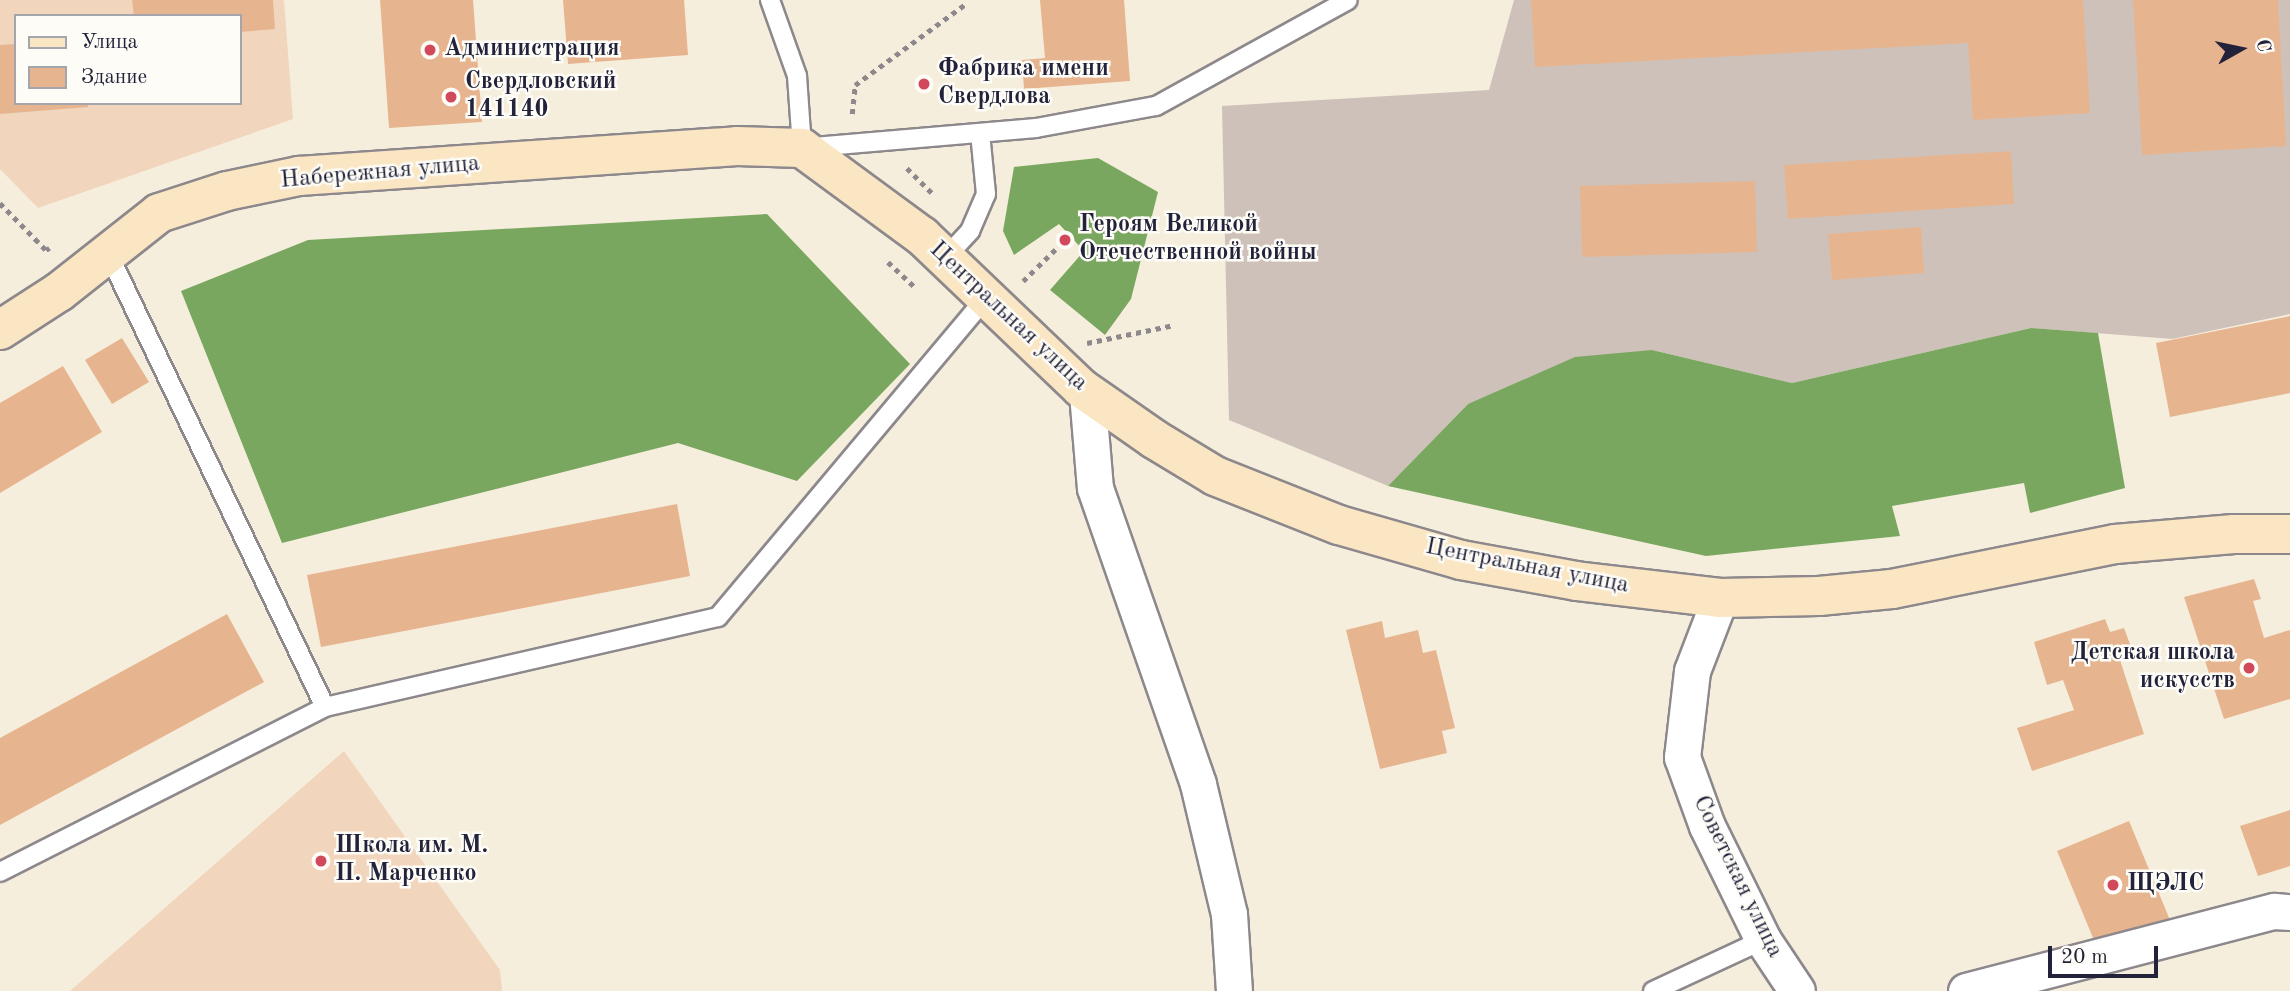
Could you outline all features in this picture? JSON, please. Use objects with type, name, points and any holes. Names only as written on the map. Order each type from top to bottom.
[{"type":"street","name":"Набережная улица","points":[[0,330],[159,213],[227,191],[299,176],[737,146],[802,148]]},
{"type":"street","name":"Центральная улица","points":[[802,148],[945,258],[1087,393],[1215,476],[1339,525],[1461,560],[1576,581],[1720,598],[1892,589],[2115,544],[2234,534],[2290,534]]},
{"type":"street","points":[[1087,393],[1095,488],[1198,784],[1229,914],[1234,991]]},
{"type":"street","name":"Советская улица","points":[[1720,598],[1692,671],[1682,757],[1707,826],[1763,940],[1797,991]]},
{"type":"street","points":[[1966,991],[2274,911],[2290,912]]},
{"type":"street","points":[[1797,991],[1807,991]]},
{"type":"lane","points":[[770,0],[797,76],[802,148],[980,132],[1156,106],[1348,0]]},
{"type":"lane","points":[[945,258],[979,216],[986,194],[980,132]]},
{"type":"lane","points":[[108,253],[325,707]]},
{"type":"lane","points":[[0,872],[325,707],[718,617],[986,298]]},
{"type":"lane","points":[[1653,991],[1763,940]]},
{"type":"path","points":[[852,114],[855,85],[967,3]]},
{"type":"path","points":[[1022,282],[1065,240]]},
{"type":"path","points":[[1084,344],[1174,325]]},
{"type":"shaded area","points":[[0,0],[284,0],[293,119],[38,208],[0,169]]},
{"type":"shaded area","points":[[1514,0],[2290,0],[2290,314],[2172,339],[2031,328],[1792,383],[1652,350],[1468,404],[1388,486],[1229,420],[1222,106],[1489,90]]},
{"type":"shaded area","name":"Школа им. М. П. Марченко","points":[[344,751],[500,970],[502,991],[70,991]]},
{"type":"green space","points":[[1098,158],[1158,192],[1131,299],[1105,335],[1050,290],[1084,251],[1059,224],[1014,255],[1003,231],[1014,167]]},
{"type":"green space","points":[[767,214],[910,364],[797,481],[678,443],[282,543],[181,291],[308,240]]},
{"type":"green space","points":[[2031,328],[2098,333],[2125,488],[2030,513],[2024,483],[1892,506],[1900,536],[1706,556],[1388,486],[1468,404],[1575,357],[1652,350],[1792,383]]},
{"type":"building","points":[[132,0],[273,0],[275,29],[242,32],[242,14],[134,14]]},
{"type":"building","name":"Администрация","points":[[380,0],[473,0],[482,122],[389,128]]},
{"type":"building","points":[[563,0],[684,0],[688,55],[568,64]]},
{"type":"building","points":[[1040,0],[1124,0],[1130,81],[1024,89],[1022,60],[1045,58]]},
{"type":"building","points":[[1531,0],[2083,0],[2090,113],[1973,120],[1968,43],[1535,67]]},
{"type":"building","points":[[2133,0],[2278,0],[2286,146],[2142,155]]},
{"type":"building","points":[[14,44],[14,105],[88,107],[0,114],[0,45]]},
{"type":"building","points":[[2011,151],[2014,204],[1788,219],[1784,165]]},
{"type":"building","points":[[1755,181],[1757,252],[1582,257],[1580,186]]},
{"type":"building","points":[[1921,227],[1924,273],[1832,280],[1828,234]]},
{"type":"building","points":[[2290,316],[2290,393],[2170,417],[2156,343]]},
{"type":"building","points":[[122,338],[149,382],[112,404],[85,360]]},
{"type":"building","points":[[63,366],[102,432],[0,493],[0,403]]},
{"type":"building","points":[[677,504],[690,576],[321,647],[307,575]]},
{"type":"building","name":"Детская школа искусств","points":[[2254,579],[2261,599],[2253,601],[2264,638],[2290,630],[2290,699],[2224,719],[2184,597]]},
{"type":"building","points":[[227,614],[264,682],[0,825],[0,738]]},
{"type":"building","points":[[2105,619],[2110,632],[2124,628],[2134,655],[2120,660],[2144,734],[2032,771],[2017,728],[2074,710],[2063,680],[2047,685],[2034,642]]},
{"type":"building","points":[[1382,621],[1385,638],[1418,630],[1423,653],[1436,650],[1455,728],[1442,731],[1447,753],[1380,769],[1346,630]]},
{"type":"building","points":[[2290,810],[2290,866],[2258,876],[2240,826]]},
{"type":"building","name":"ЩЭЛС","points":[[2129,821],[2170,920],[2098,950],[2057,851]]},
{"type":"place","name":"Администрация","points":[[430,50]]},
{"type":"place","name":"Фабрика имени Свердлова","points":[[924,84]]},
{"type":"place","name":"Свердловский 141140","points":[[451,97]]},
{"type":"place","name":"Героям Великой Отечественной войны","points":[[1065,240]]},
{"type":"place","name":"Детская школа искусств","points":[[2249,668]]},
{"type":"place","name":"Школа им. М. П. Марченко","points":[[321,861]]},
{"type":"place","name":"ЩЭЛС","points":[[2113,885]]}]
